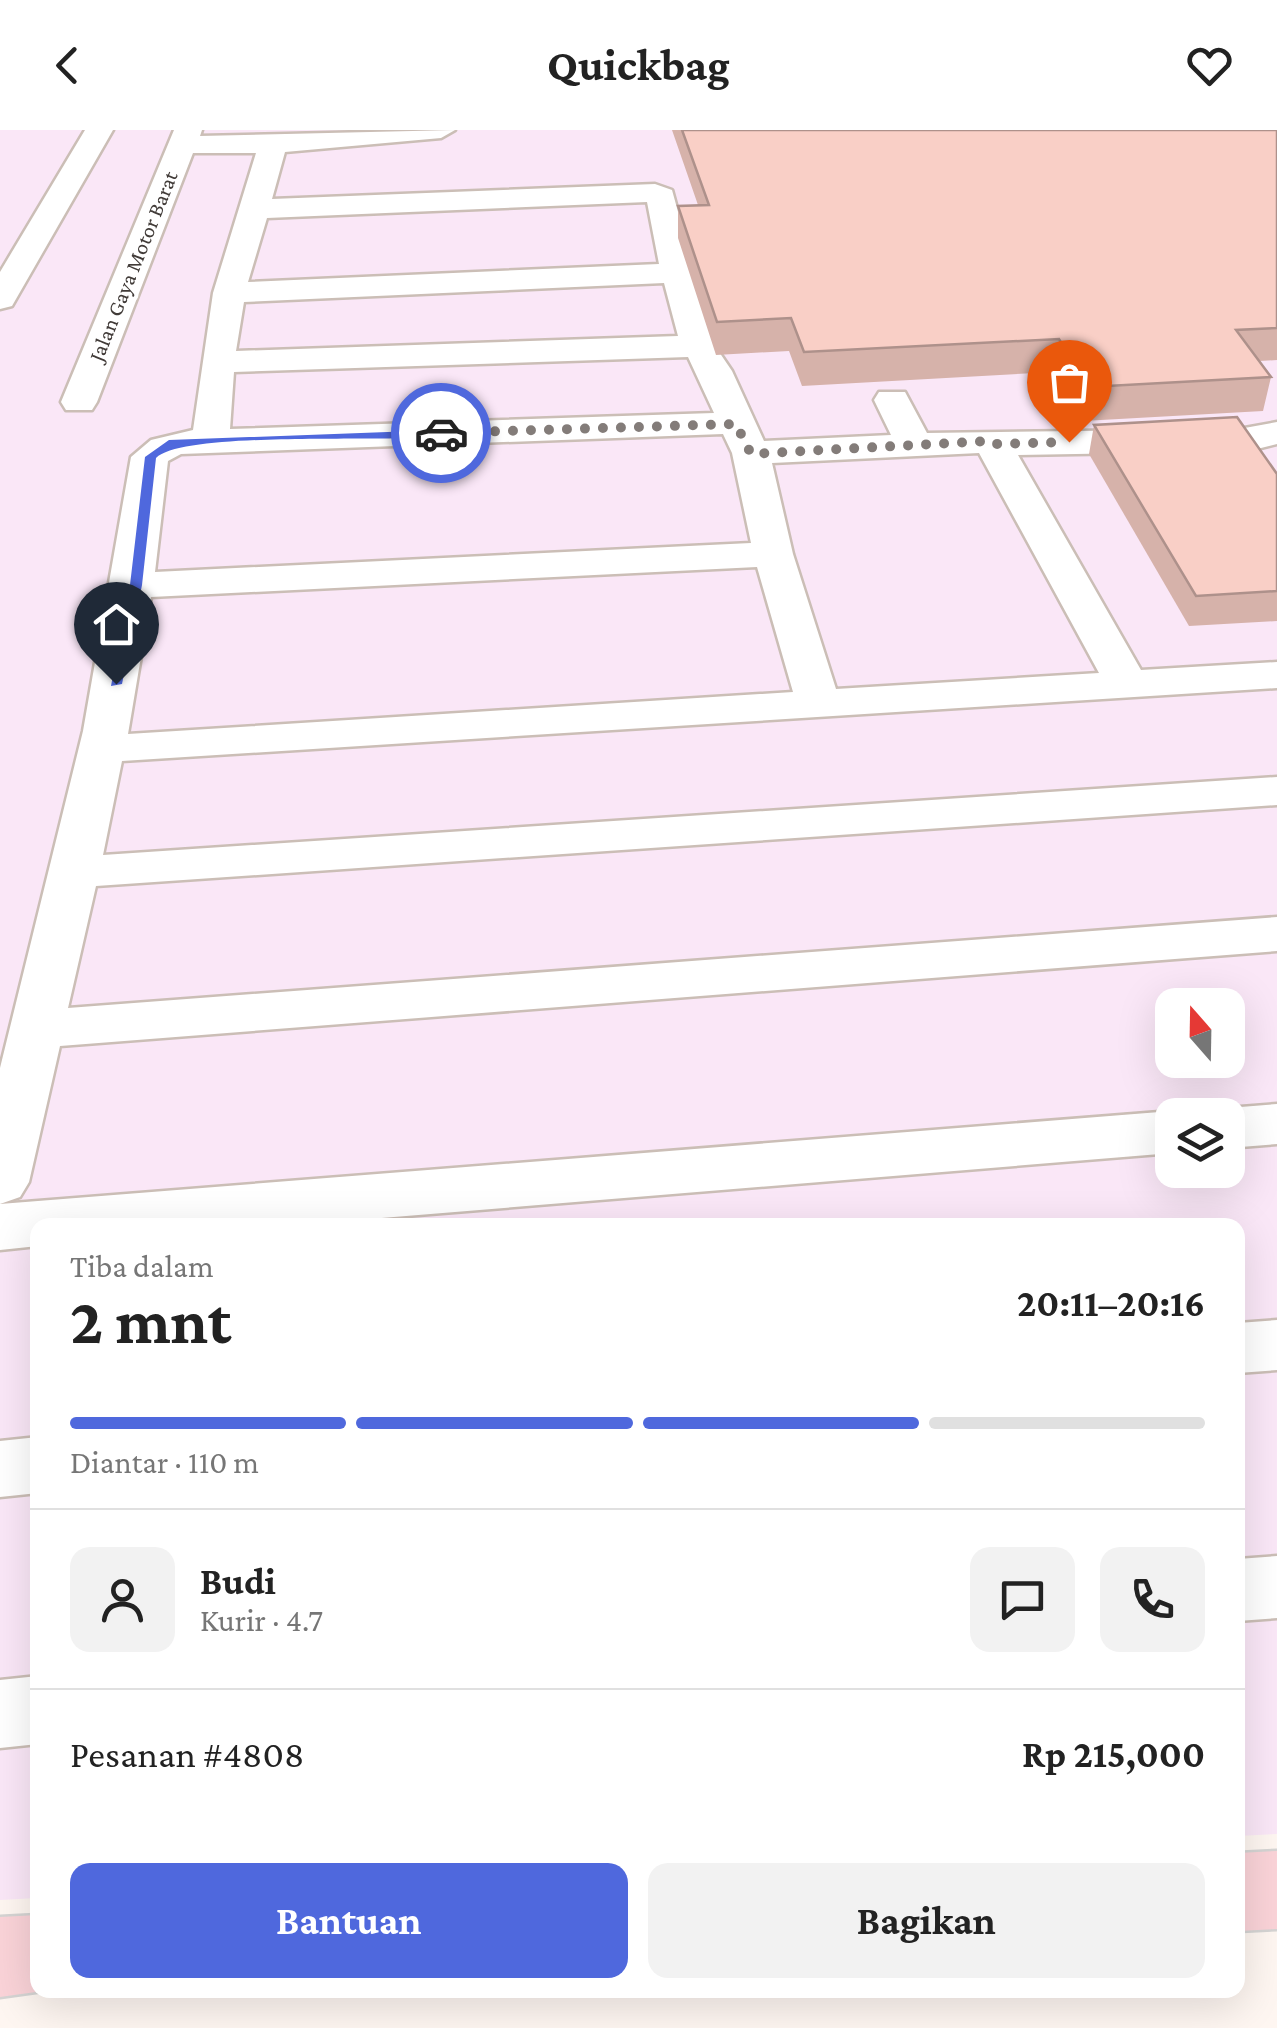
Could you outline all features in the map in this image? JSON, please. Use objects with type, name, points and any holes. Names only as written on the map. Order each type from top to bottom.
[{"type":"main road","points":[[1245,1892],[1277,1890]]},
{"type":"main road","points":[[0,1957],[30,1955]]},
{"type":"lane","points":[[0,298],[99,130]]},
{"type":"lane","points":[[185,138],[273,144],[441,130]]},
{"type":"lane","name":"Jalan Gaya Motor Barat","points":[[79,402],[185,138]]},
{"type":"lane","points":[[211,441],[217,362],[229,293],[273,144]]},
{"type":"lane","points":[[253,209],[655,192],[661,196],[698,346],[715,371],[743,438],[819,705]]},
{"type":"lane","points":[[0,242],[34,241]]},
{"type":"lane","points":[[229,293],[677,273]]},
{"type":"lane","points":[[217,362],[698,346]]},
{"type":"lane","points":[[892,400],[915,445]]},
{"type":"lane","points":[[0,1182],[102,749],[136,585],[150,457],[169,444],[743,438],[915,445],[988,441],[1265,448]]},
{"type":"lane","points":[[993,444],[1128,686]]},
{"type":"lane","points":[[136,585],[773,554]]},
{"type":"lane","points":[[102,749],[1277,675]]},
{"type":"lane","points":[[73,872],[1277,791]]},
{"type":"lane","points":[[36,1029],[1277,934]]},
{"type":"lane","points":[[1245,1127],[1277,1124]]},
{"type":"lane","points":[[122,1218],[1155,1133]]},
{"type":"lane","points":[[0,1228],[30,1226]]},
{"type":"lane","points":[[1245,1347],[1277,1344]]},
{"type":"lane","points":[[0,1469],[30,1467]]},
{"type":"lane","points":[[1245,1589],[1277,1587]]},
{"type":"lane","points":[[0,1714],[30,1711]]},
{"type":"shaded area","points":[[0,130],[1277,130],[1277,1834],[1245,1836],[1245,1218],[30,1218],[30,1898],[0,1900]]},
{"type":"building","points":[[682,130],[1277,130],[1277,328],[1236,330],[1271,377],[1089,387],[1059,339],[804,352],[791,318],[717,322],[678,206],[709,205]]},
{"type":"building","points":[[1237,417],[1277,474],[1277,591],[1196,596],[1094,425]]},
{"type":"way so far","points":[[441,433],[736,424],[751,454],[988,441],[1069,442]]},
{"type":"route","points":[[116,684],[136,585],[150,457],[158,450],[169,444],[211,441],[441,433]]}]
